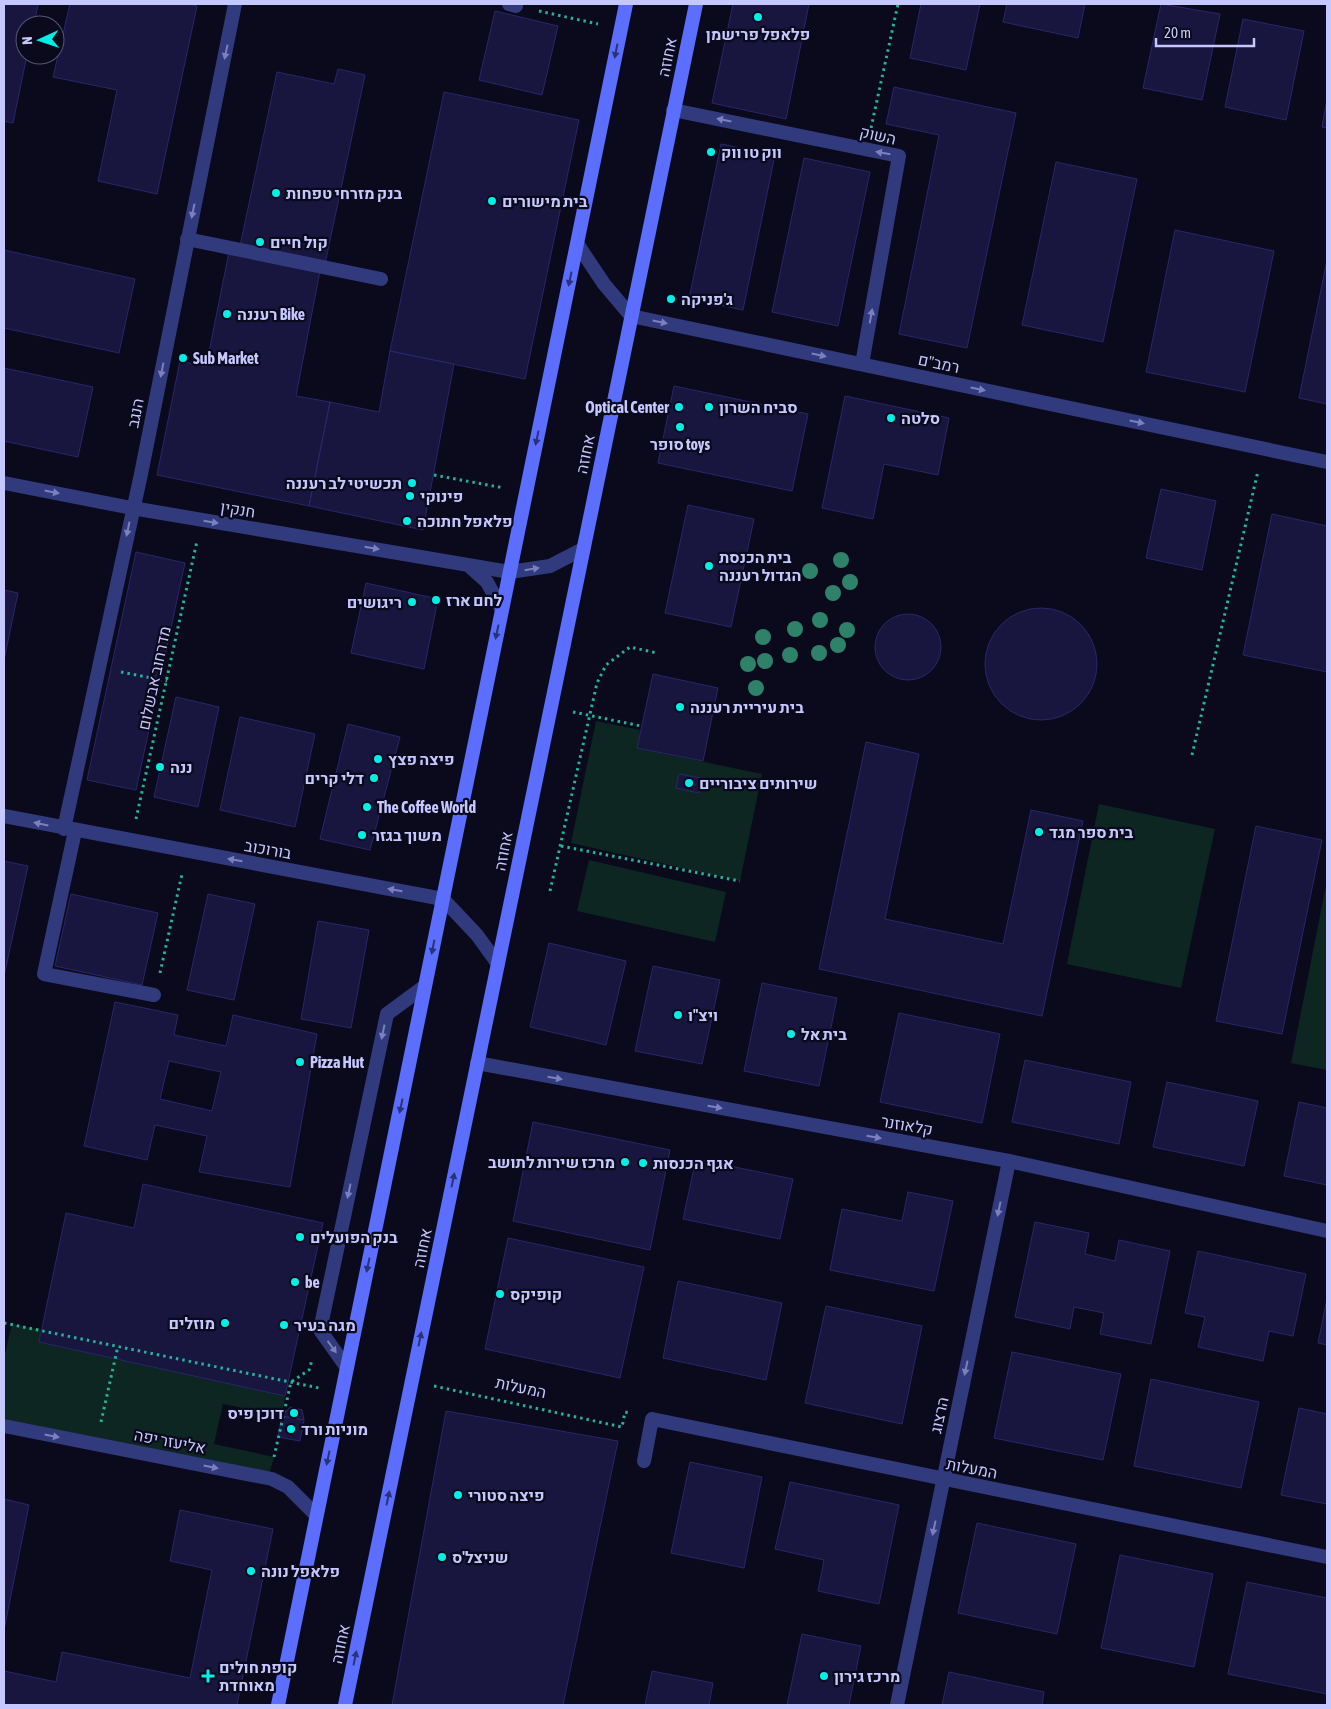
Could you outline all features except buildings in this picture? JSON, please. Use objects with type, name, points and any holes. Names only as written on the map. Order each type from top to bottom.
[{"type":"main road","points":[[278,1705],[626,4]]},
{"type":"main road","name":"אחוזה","points":[[345,1705],[696,4]]},
{"type":"street","name":"הנגב","points":[[154,995],[44,974],[98,667],[141,474],[235,4]]},
{"type":"street","name":"השוק","points":[[673,110],[900,156],[862,364]]},
{"type":"street","points":[[187,239],[381,279]]},
{"type":"street","points":[[578,245],[604,284],[631,316]]},
{"type":"street","name":"רמב\"ם","points":[[631,316],[1327,462]]},
{"type":"street","name":"חנקין","points":[[4,483],[132,508],[510,572],[550,566],[583,549]]},
{"type":"street","points":[[467,565],[487,582],[502,610]]},
{"type":"street","name":"בורוכוב","points":[[4,816],[69,830],[443,899]]},
{"type":"street","points":[[443,899],[477,935],[498,964]]},
{"type":"street","points":[[347,1368],[320,1330],[387,1014],[425,986]]},
{"type":"street","name":"קלאוזנר","points":[[477,1063],[1009,1162],[1327,1231]]},
{"type":"street","name":"הרצוג","points":[[897,1705],[1009,1162]]},
{"type":"street","name":"המעלות","points":[[644,1460],[652,1419],[1327,1557]]},
{"type":"street","name":"אליעזר יפה","points":[[4,1426],[268,1478],[288,1487],[316,1515]]},
{"type":"path","points":[[866,150],[898,4]]},
{"type":"path","points":[[512,5],[620,29]]},
{"type":"path","points":[[1192,755],[1263,449]]},
{"type":"path","points":[[434,475],[526,492]]},
{"type":"path","name":"מדרחוב אבשלום","points":[[131,841],[202,520]]},
{"type":"path","points":[[550,891],[597,684],[606,665],[630,647],[657,653]]},
{"type":"path","points":[[98,667],[167,681]]},
{"type":"path","points":[[550,708],[641,726]]},
{"type":"path","points":[[561,846],[740,881]]},
{"type":"path","points":[[154,995],[188,852]]},
{"type":"path","points":[[4,1323],[342,1393]]},
{"type":"path","points":[[96,1444],[118,1346]]},
{"type":"path","name":"המעלות","points":[[412,1381],[622,1427]]},
{"type":"path","points":[[268,1478],[291,1382]]},
{"type":"green space","points":[[596,721],[640,730],[637,748],[762,774],[740,881],[571,843]]},
{"type":"green space","points":[[1099,804],[1215,829],[1181,988],[1067,964]]},
{"type":"green space","points":[[589,860],[726,892],[715,942],[577,911]]},
{"type":"green space","points":[[1327,880],[1327,1070],[1291,1063]]},
{"type":"green space","points":[[12,1324],[41,1330],[39,1342],[285,1396],[282,1416],[223,1404],[214,1444],[274,1457],[268,1478],[4,1426],[4,1358]]},
{"type":"place","name":"פלאפל פרישמן","points":[[758,17]]},
{"type":"place","name":"ווק טו ווק","points":[[711,152]]},
{"type":"place","name":"בנק מזרחי טפחות","points":[[276,193]]},
{"type":"place","name":"בית מישורים","points":[[492,201]]},
{"type":"place","name":"קול חיים","points":[[260,242]]},
{"type":"place","name":"ג'פניקה","points":[[671,299]]},
{"type":"place","name":"רעננה Bike","points":[[227,314]]},
{"type":"place","name":"Sub Market","points":[[183,358]]},
{"type":"place","name":"Optical Center","points":[[679,407]]},
{"type":"place","name":"סביח השרון","points":[[709,407]]},
{"type":"place","name":"סלטה","points":[[891,418]]},
{"type":"place","name":"סופר toys","points":[[680,427]]},
{"type":"place","name":"תכשיטי לב רעננה","points":[[412,483]]},
{"type":"place","name":"פינוקי","points":[[410,496]]},
{"type":"place","name":"פלאפל חתוכה","points":[[407,521]]},
{"type":"place","name":"בית הכנסת הגדול רעננה","points":[[709,566]]},
{"type":"place","name":"לחם ארז","points":[[436,600]]},
{"type":"place","name":"ריגושים","points":[[412,602]]},
{"type":"place","name":"בית עיריית רעננה","points":[[680,707]]},
{"type":"place","name":"פיצה פצץ","points":[[378,759]]},
{"type":"place","name":"ננה","points":[[160,767]]},
{"type":"place","name":"דלי קרים","points":[[374,778]]},
{"type":"place","name":"שירותים ציבוריים","points":[[689,783]]},
{"type":"place","name":"The Coffee World","points":[[367,807]]},
{"type":"place","name":"בית ספר מגד","points":[[1039,832]]},
{"type":"place","name":"משוך בגזר","points":[[362,835]]},
{"type":"place","name":"ויצ\"ו","points":[[678,1015]]},
{"type":"place","name":"בית אל","points":[[791,1034]]},
{"type":"place","name":"Pizza Hut","points":[[300,1062]]},
{"type":"place","name":"מרכז שירות לתושב","points":[[625,1162]]},
{"type":"place","name":"אגף הכנסות","points":[[643,1163]]},
{"type":"place","name":"בנק הפועלים","points":[[300,1237]]},
{"type":"place","name":"be","points":[[295,1282]]},
{"type":"place","name":"קופיקס","points":[[500,1294]]},
{"type":"place","name":"מוזלים","points":[[225,1323]]},
{"type":"place","name":"מגה בעיר","points":[[284,1325]]},
{"type":"place","name":"דוכן פיס","points":[[294,1413]]},
{"type":"place","name":"מוניות ורד","points":[[291,1429]]},
{"type":"place","name":"פיצה סטורי","points":[[458,1495]]},
{"type":"place","name":"שניצל'ס","points":[[442,1557]]},
{"type":"place","name":"פלאפל נונה","points":[[251,1571]]},
{"type":"place","name":"קופת חולים מאוחדת","points":[[208,1676]]},
{"type":"place","name":"מרכז גירון","points":[[824,1676]]}]
